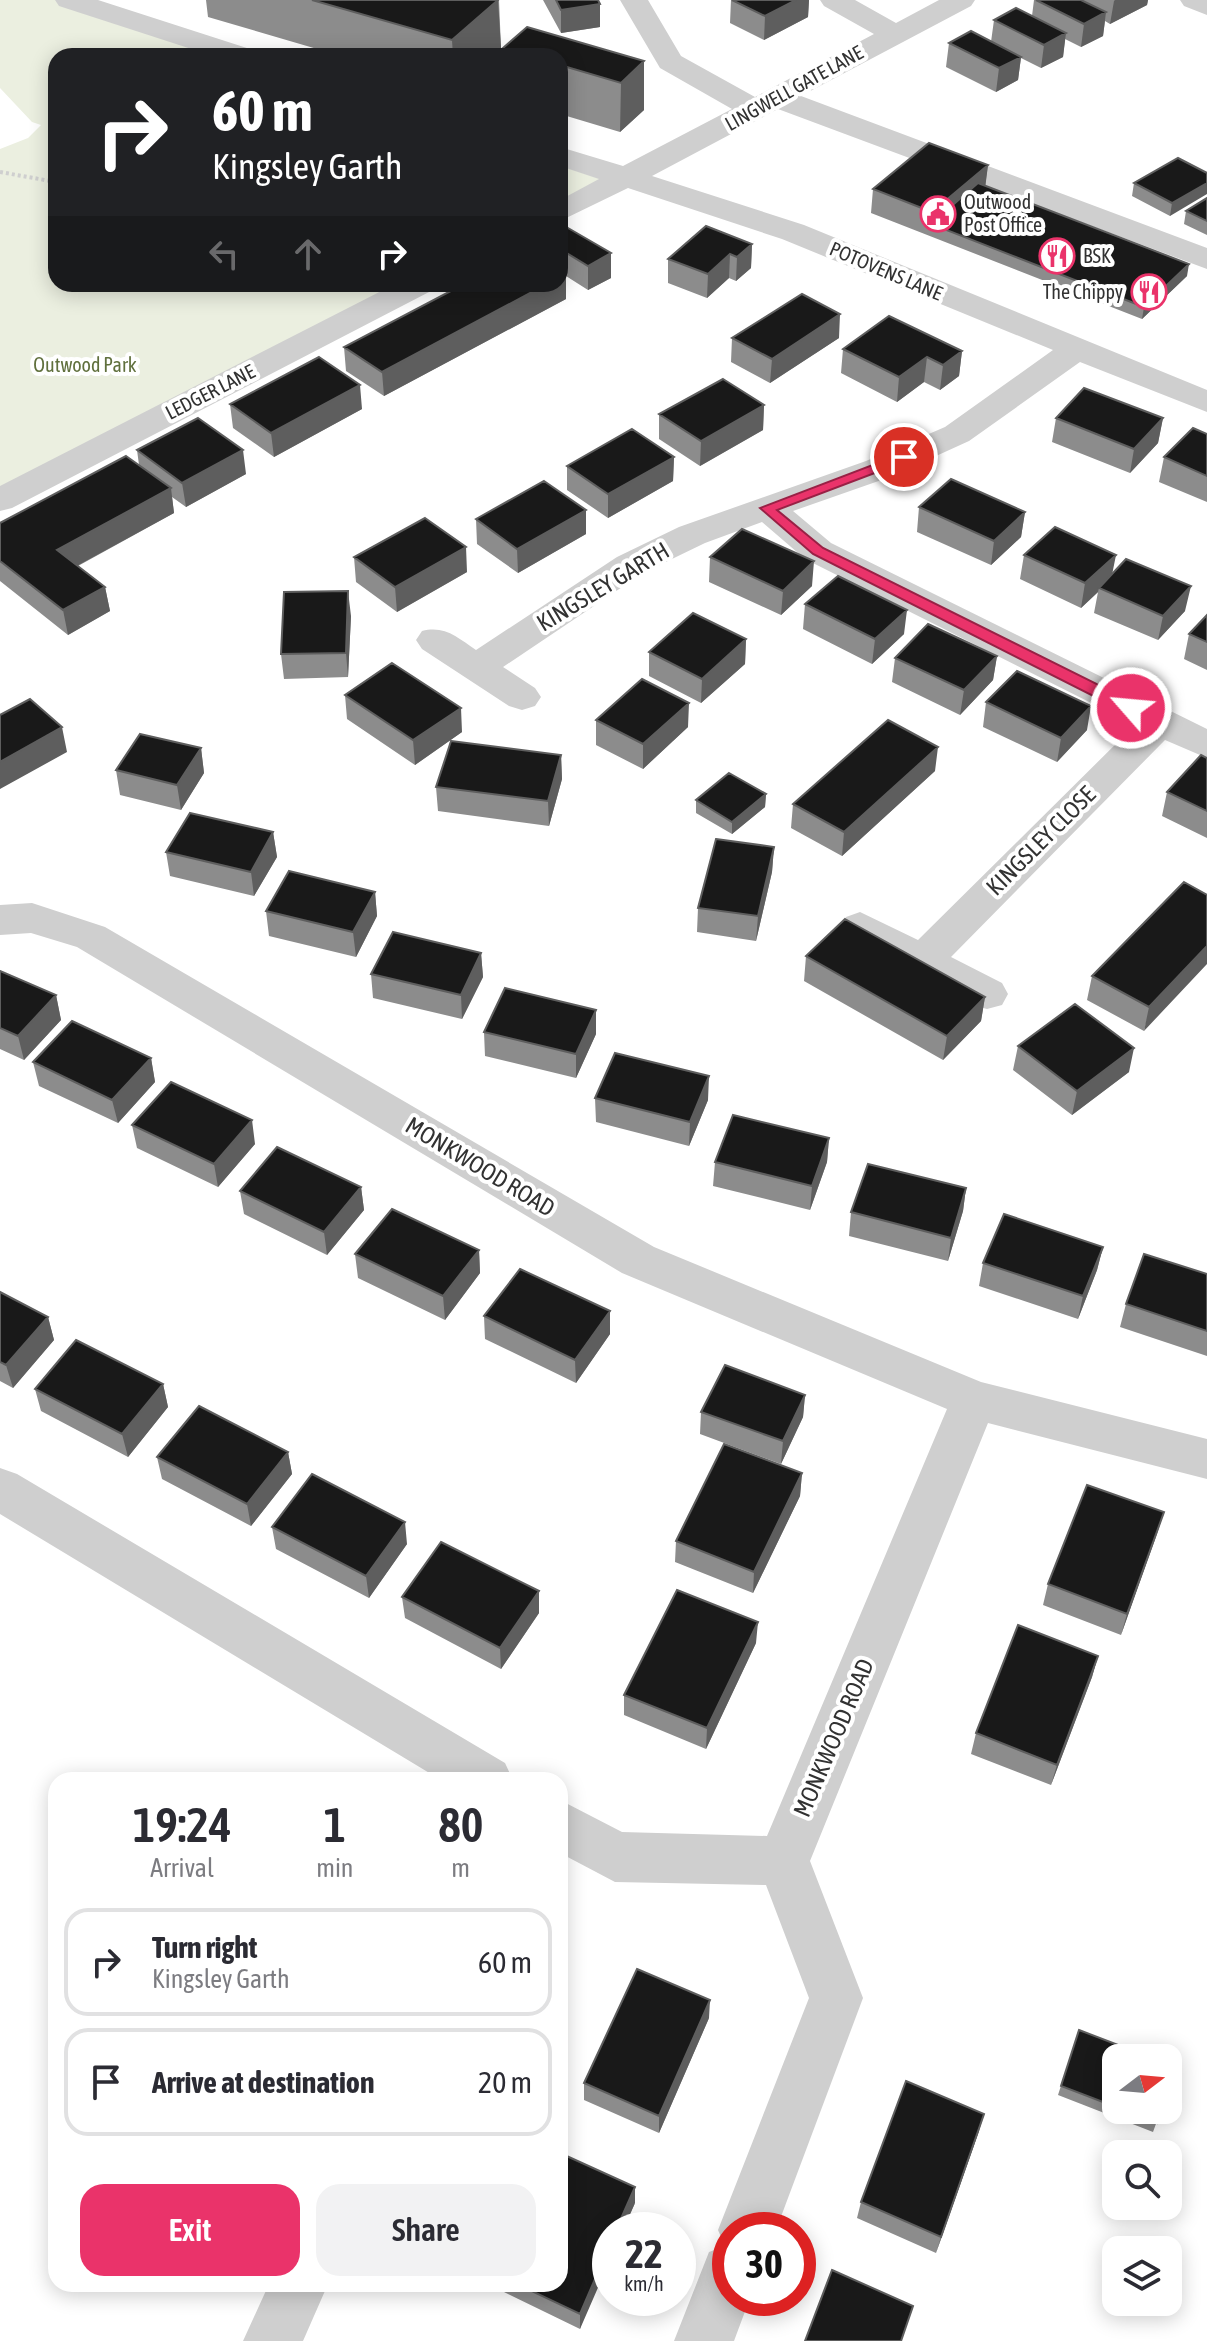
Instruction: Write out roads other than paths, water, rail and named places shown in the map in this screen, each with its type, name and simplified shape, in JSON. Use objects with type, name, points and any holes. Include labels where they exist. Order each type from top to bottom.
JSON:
[{"type":"street","points":[[69,0],[159,17],[226,48]]},
{"type":"street","points":[[634,0],[670,62],[765,103],[1207,259]]},
{"type":"street","points":[[834,0],[894,34]]},
{"type":"street","name":"LINGWELL GATE LANE","points":[[628,177],[961,0]]},
{"type":"street","points":[[1194,0],[1207,6]]},
{"type":"street","name":"POTOVENS LANE","points":[[568,158],[793,232],[1207,402]]},
{"type":"street","points":[[568,208],[628,177]]},
{"type":"street","name":"LEDGER LANE","points":[[0,500],[404,292]]},
{"type":"street","name":"KINGSLEY GARTH","points":[[478,666],[630,565],[692,535],[878,469],[957,434],[1075,350]]},
{"type":"street","points":[[767,508],[818,551],[1207,745]]},
{"type":"street","points":[[435,640],[522,697]]},
{"type":"street","name":"KINGSLEY CLOSE","points":[[923,960],[1160,722]]},
{"type":"street","name":"MONKWOOD ROAD","points":[[0,920],[32,918],[91,937],[638,1260],[974,1400],[1207,1459]]},
{"type":"street","points":[[860,927],[987,994]]},
{"type":"street","name":"MONKWOOD ROAD","points":[[783,1861],[974,1400]]},
{"type":"street","points":[[0,1489],[474,1772]]},
{"type":"street","points":[[568,1829],[615,1857],[783,1861],[836,1998],[754,2212]]},
{"type":"street","points":[[273,2341],[295,2292]]},
{"type":"street","points":[[704,2341],[714,2316]]},
{"type":"place","name":"Outwood Post Office","points":[[938,214]]},
{"type":"place","name":"BSK","points":[[1057,256]]},
{"type":"place","name":"The Chippy","points":[[1149,292]]},
{"type":"park label","name":"Outwood Park","points":[[85,365]]}]
